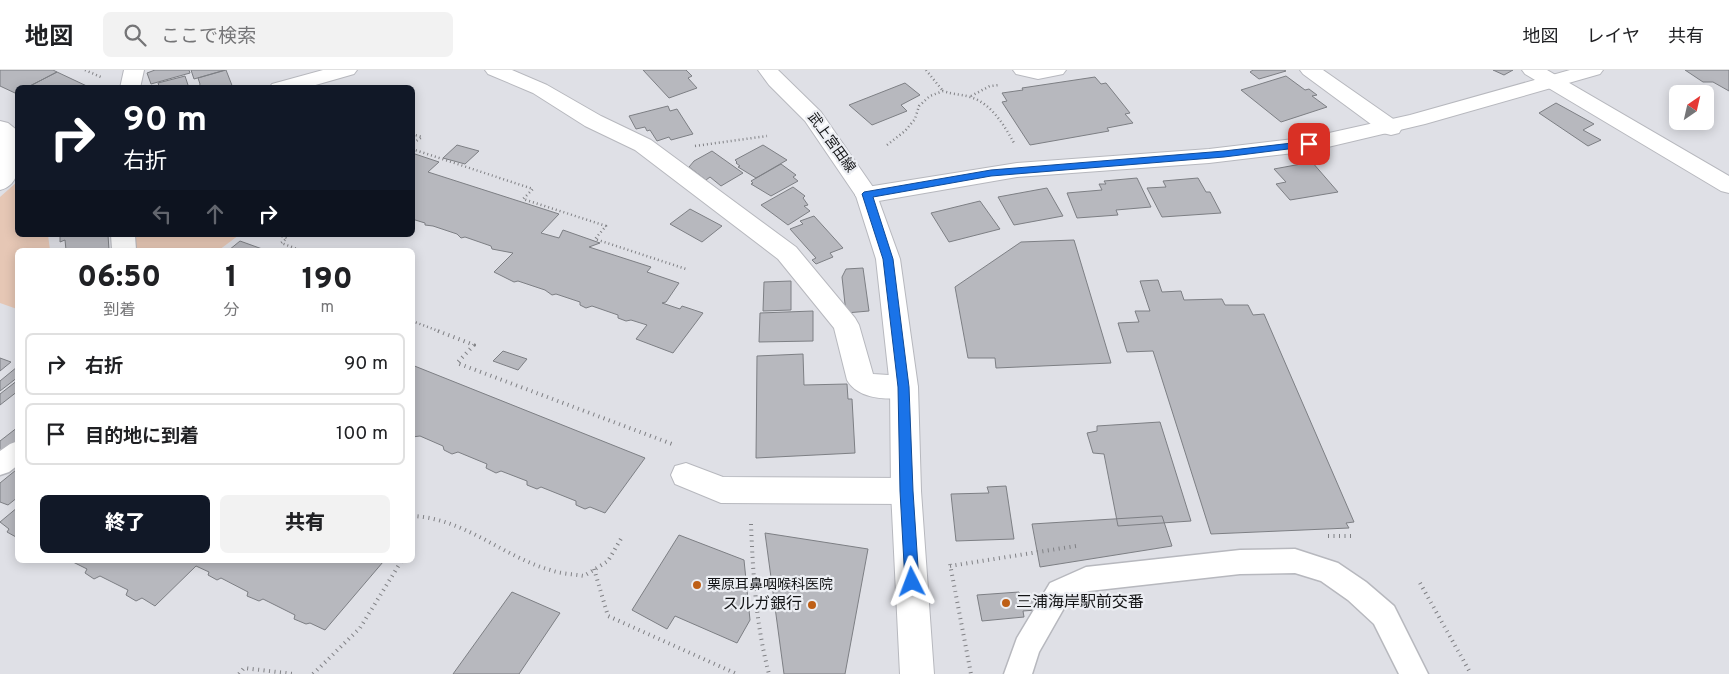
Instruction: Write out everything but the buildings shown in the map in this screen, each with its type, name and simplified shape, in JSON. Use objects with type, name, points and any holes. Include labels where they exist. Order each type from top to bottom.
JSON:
[{"type":"street","points":[[131,85],[134,70]]},
{"type":"street","points":[[290,85],[347,70]]},
{"type":"street","points":[[496,70],[540,89],[593,121],[643,145],[787,252],[846,326],[861,380],[870,386],[904,387]]},
{"type":"street","name":"武上宮田線","points":[[768,70],[776,81],[813,117],[867,194],[888,259],[904,387],[906,491],[918,674]]},
{"type":"street","points":[[1023,70],[1038,73],[1056,70]]},
{"type":"street","points":[[1310,70],[1390,128]]},
{"type":"street","points":[[1532,70],[1729,186]]},
{"type":"street","points":[[867,194],[975,175],[1038,168],[1224,154],[1309,144],[1390,128],[1593,70]]},
{"type":"street","points":[[0,128],[8,133],[15,160],[11,170],[0,183]]},
{"type":"street","points":[[686,475],[721,490],[906,491]]},
{"type":"lane","points":[[0,465],[15,452]]},
{"type":"lane","points":[[1018,674],[1027,647],[1059,592],[1086,579],[1240,562],[1295,561],[1329,571],[1358,591],[1384,615],[1414,674]]},
{"type":"path","points":[[926,70],[943,90],[956,96],[971,97],[979,101],[996,116],[1010,137]]},
{"type":"path","points":[[887,145],[905,131],[915,118],[919,106],[930,96],[943,90]]},
{"type":"path","points":[[415,135],[422,137],[415,142]]},
{"type":"path","points":[[652,152],[767,136]]},
{"type":"path","points":[[415,149],[439,157],[444,161],[533,189],[523,199],[606,226],[595,239],[686,269]]},
{"type":"path","points":[[284,237],[287,238],[281,243],[295,248]]},
{"type":"path","points":[[415,322],[474,345],[457,362],[672,444]]},
{"type":"path","points":[[753,491],[750,533],[754,591],[762,648],[769,674]]},
{"type":"path","points":[[415,516],[420,515],[447,522],[549,570],[584,576],[608,560],[622,537]]},
{"type":"path","points":[[950,566],[1081,546]]},
{"type":"path","points":[[312,674],[360,628],[400,563]]},
{"type":"path","points":[[594,569],[608,616],[737,674]]},
{"type":"path","points":[[1420,583],[1471,674]]},
{"type":"path","points":[[239,674],[244,668],[294,674]]},
{"type":"shaded area","points":[[15,184],[15,237],[48,237],[50,248],[15,248],[15,308],[0,303],[0,197]]},
{"type":"shaded area","points":[[131,237],[236,237],[222,248],[131,248]]},
{"type":"place","name":"栗原耳鼻咽喉科医院","points":[[697,585]]},
{"type":"place","name":"三浦海岸駅前交番","points":[[1006,603]]},
{"type":"place","name":"スルガ銀行","points":[[812,605]]},
{"type":"route","points":[[912,582],[906,491],[904,387],[888,259],[867,194],[897,191],[991,173],[1224,154],[1309,144]]}]
